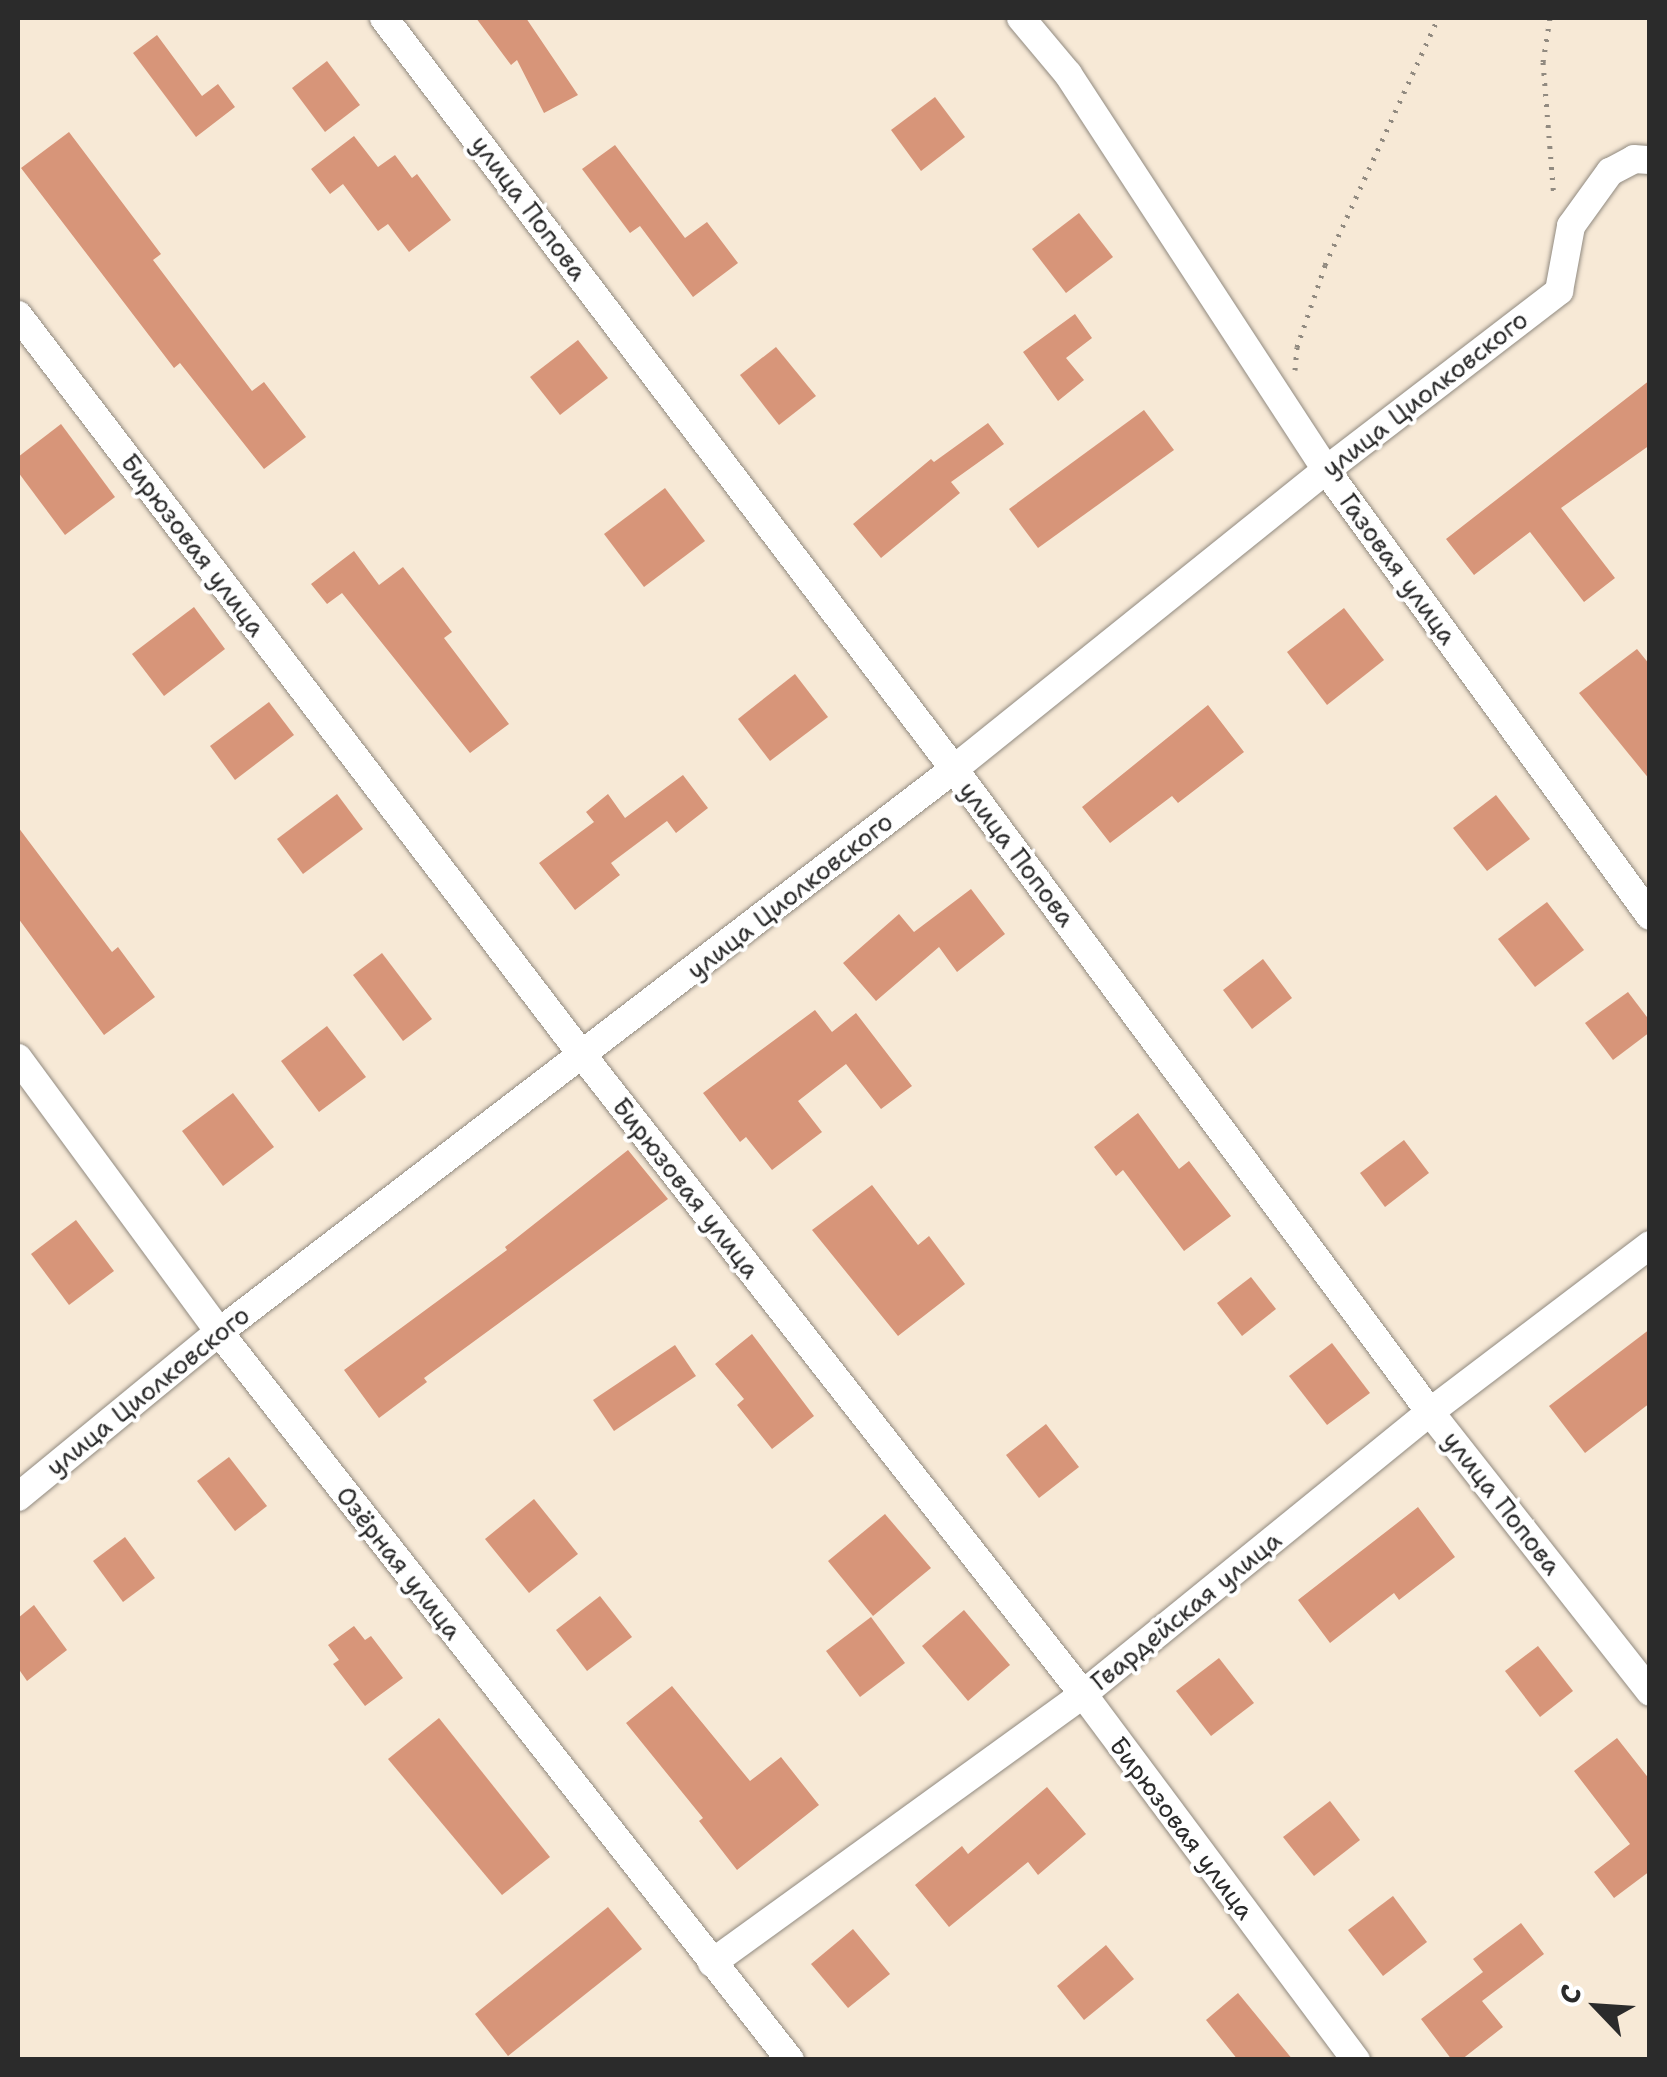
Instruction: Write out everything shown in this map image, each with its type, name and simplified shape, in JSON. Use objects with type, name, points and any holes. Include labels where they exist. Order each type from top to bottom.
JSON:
[{"type":"street","name":"улица Попова","points":[[384,18],[954,769],[1430,1412],[1650,1692]]},
{"type":"street","name":"Газовая улица","points":[[1022,18],[1068,74],[1326,470],[1650,916]]},
{"type":"street","points":[[1570,226],[1610,172],[1634,159],[1650,160]]},
{"type":"street","name":"улица Циолковского","points":[[18,1497],[219,1332],[954,769],[1326,470],[1559,291],[1570,226]]},
{"type":"street","name":"Бирюзовая улица","points":[[18,315],[583,1056],[1083,1694],[1356,2060]]},
{"type":"street","name":"Озёрная улица","points":[[18,1058],[219,1332],[790,2060]]},
{"type":"street","name":"Гвардейская улица","points":[[712,1963],[1083,1694],[1430,1412],[1650,1245]]},
{"type":"path","points":[[1290,416],[1297,347],[1325,265],[1438,18]]},
{"type":"path","points":[[1550,18],[1543,62],[1554,204],[1570,226]]},
{"type":"building","points":[[476,18],[526,18],[578,95],[544,113],[517,60],[511,65]]},
{"type":"building","points":[[157,35],[202,96],[218,84],[235,107],[196,137],[133,53]]},
{"type":"building","points":[[327,61],[360,105],[325,132],[292,88]]},
{"type":"building","points":[[935,97],[965,137],[921,171],[891,130]]},
{"type":"building","points":[[69,132],[161,254],[153,260],[252,391],[264,382],[306,437],[264,469],[180,363],[174,368],[21,168]]},
{"type":"building","points":[[354,136],[378,167],[395,155],[412,178],[417,174],[451,220],[409,252],[388,224],[378,231],[343,184],[330,194],[311,169]]},
{"type":"building","points":[[615,145],[685,238],[707,222],[738,263],[693,297],[640,226],[630,233],[582,169]]},
{"type":"building","points":[[1079,213],[1113,257],[1066,293],[1032,249]]},
{"type":"building","points":[[1075,314],[1092,338],[1066,358],[1084,380],[1058,401],[1023,352]]},
{"type":"building","points":[[578,340],[608,378],[560,415],[530,377]]},
{"type":"building","points":[[776,347],[816,396],[779,425],[740,375]]},
{"type":"building","points":[[1650,380],[1650,445],[1561,508],[1615,578],[1584,602],[1530,532],[1474,575],[1446,539]]},
{"type":"building","points":[[1144,410],[1174,450],[1038,548],[1009,509]]},
{"type":"building","points":[[988,423],[1004,444],[951,482],[960,493],[881,558],[853,524],[931,459],[934,462]]},
{"type":"building","points":[[61,424],[115,497],[65,535],[18,472],[18,457]]},
{"type":"building","points":[[665,488],[705,541],[644,587],[604,534]]},
{"type":"building","points":[[354,551],[379,585],[403,567],[452,632],[444,638],[509,724],[470,753],[342,593],[327,604],[311,584]]},
{"type":"building","points":[[194,607],[225,649],[164,696],[132,654]]},
{"type":"building","points":[[1344,608],[1384,660],[1327,705],[1287,652]]},
{"type":"building","points":[[1637,649],[1650,665],[1650,780],[1579,693]]},
{"type":"building","points":[[795,674],[828,717],[770,761],[738,719]]},
{"type":"building","points":[[269,702],[294,735],[235,780],[210,746]]},
{"type":"building","points":[[1208,705],[1244,752],[1178,803],[1172,796],[1110,843],[1082,807]]},
{"type":"building","points":[[683,775],[708,808],[676,833],[667,821],[611,863],[620,875],[575,910],[539,863],[594,822],[586,812],[608,794],[625,818]]},
{"type":"building","points":[[337,794],[363,829],[303,874],[277,839]]},
{"type":"building","points":[[1496,795],[1530,839],[1487,871],[1453,828]]},
{"type":"building","points":[[18,827],[112,952],[118,947],[155,997],[104,1035],[18,918]]},
{"type":"building","points":[[971,889],[1005,934],[957,972],[939,947],[876,1001],[843,963],[899,914],[914,932]]},
{"type":"building","points":[[1547,902],[1584,950],[1535,987],[1498,939]]},
{"type":"building","points":[[382,953],[432,1019],[403,1041],[353,975]]},
{"type":"building","points":[[1263,959],[1292,998],[1252,1029],[1223,990]]},
{"type":"building","points":[[1628,992],[1650,1021],[1650,1032],[1613,1060],[1585,1023]]},
{"type":"building","points":[[815,1010],[832,1032],[856,1013],[912,1086],[881,1109],[846,1064],[798,1101],[822,1132],[772,1170],[746,1137],[740,1142],[703,1093]]},
{"type":"building","points":[[327,1026],[366,1077],[319,1112],[281,1061]]},
{"type":"building","points":[[233,1093],[274,1147],[223,1186],[182,1131]]},
{"type":"building","points":[[1138,1113],[1179,1169],[1189,1161],[1231,1216],[1184,1251],[1123,1170],[1116,1176],[1094,1147]]},
{"type":"building","points":[[1404,1140],[1429,1173],[1385,1207],[1360,1173]]},
{"type":"building","points":[[628,1150],[668,1199],[424,1378],[427,1382],[379,1418],[344,1370],[507,1250],[505,1247]]},
{"type":"building","points":[[872,1185],[918,1245],[929,1236],[965,1284],[898,1336],[812,1230]]},
{"type":"building","points":[[76,1220],[114,1271],[69,1305],[31,1254]]},
{"type":"building","points":[[1251,1277],[1276,1309],[1242,1336],[1217,1303]]},
{"type":"building","points":[[1650,1329],[1650,1403],[1585,1453],[1549,1406]]},
{"type":"building","points":[[752,1334],[814,1416],[772,1449],[737,1405],[744,1399],[715,1364]]},
{"type":"building","points":[[1332,1343],[1370,1393],[1327,1425],[1289,1376]]},
{"type":"building","points":[[675,1345],[696,1376],[614,1431],[593,1400]]},
{"type":"building","points":[[1046,1424],[1079,1467],[1039,1498],[1006,1455]]},
{"type":"building","points":[[229,1457],[267,1506],[235,1531],[197,1481]]},
{"type":"building","points":[[534,1499],[578,1554],[529,1593],[485,1539]]},
{"type":"building","points":[[1418,1507],[1455,1557],[1399,1600],[1394,1593],[1330,1643],[1298,1600]]},
{"type":"building","points":[[885,1514],[931,1568],[873,1616],[828,1561]]},
{"type":"building","points":[[125,1537],[155,1578],[123,1602],[93,1561]]},
{"type":"building","points":[[600,1596],[632,1637],[587,1671],[556,1630]]},
{"type":"building","points":[[34,1605],[67,1650],[27,1681],[18,1668],[18,1618]]},
{"type":"building","points":[[964,1610],[1010,1665],[968,1701],[922,1646]]},
{"type":"building","points":[[871,1617],[905,1663],[860,1697],[826,1651]]},
{"type":"building","points":[[354,1626],[365,1640],[371,1636],[403,1678],[365,1706],[333,1664],[339,1660],[328,1645]]},
{"type":"building","points":[[1538,1646],[1573,1691],[1540,1717],[1505,1671]]},
{"type":"building","points":[[1219,1658],[1254,1703],[1211,1736],[1176,1691]]},
{"type":"building","points":[[672,1686],[750,1781],[781,1757],[819,1805],[737,1870],[699,1821],[703,1818],[626,1723]]},
{"type":"building","points":[[439,1718],[550,1857],[502,1895],[388,1759]]},
{"type":"building","points":[[1617,1738],[1650,1780],[1650,1871],[1614,1898],[1594,1872],[1630,1844],[1574,1771]]},
{"type":"building","points":[[1047,1787],[1086,1834],[1038,1875],[1028,1862],[949,1927],[915,1885],[962,1846],[968,1854]]},
{"type":"building","points":[[1330,1801],[1360,1840],[1314,1876],[1283,1837]]},
{"type":"building","points":[[1393,1896],[1427,1942],[1383,1976],[1348,1930]]},
{"type":"building","points":[[608,1907],[642,1949],[508,2056],[475,2014]]},
{"type":"building","points":[[1521,1923],[1544,1954],[1482,2001],[1503,2027],[1461,2060],[1452,2060],[1421,2019],[1483,1972],[1473,1959]]},
{"type":"building","points":[[853,1929],[890,1974],[848,2008],[811,1964]]},
{"type":"building","points":[[1106,1945],[1134,1979],[1084,2020],[1057,1986]]},
{"type":"building","points":[[1238,1993],[1293,2060],[1238,2060],[1206,2020]]}]
